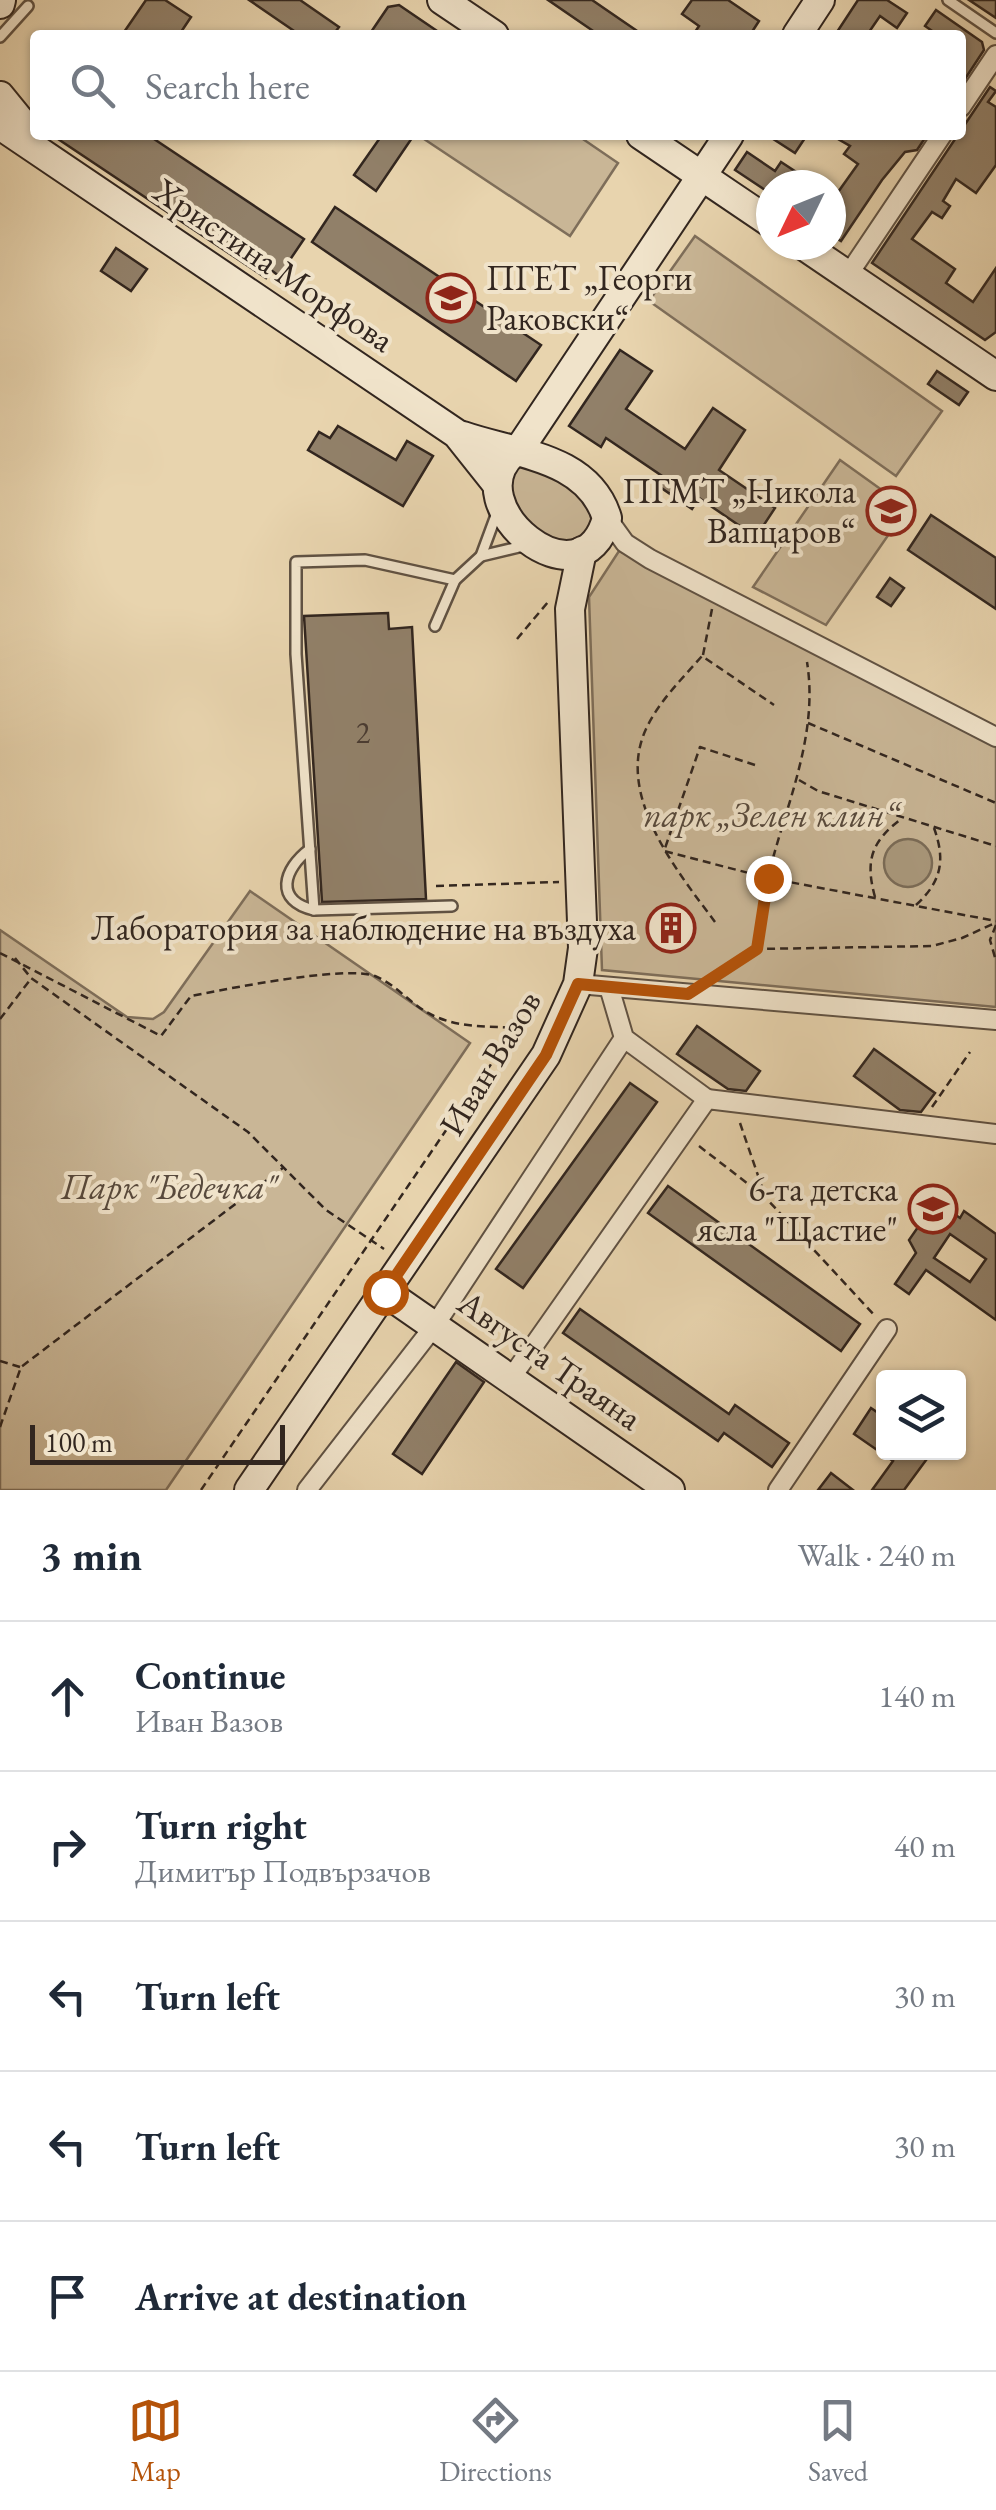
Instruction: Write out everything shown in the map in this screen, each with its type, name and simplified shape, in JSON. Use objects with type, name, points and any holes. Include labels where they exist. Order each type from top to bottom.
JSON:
[{"type":"main road","points":[[442,0],[487,30]]},
{"type":"main road","points":[[800,30],[820,0]]},
{"type":"main road","points":[[0,96],[30,133]]},
{"type":"main road","name":"Христина Морфова","points":[[0,125],[457,434],[515,452]]},
{"type":"main road","points":[[37,140],[75,176]]},
{"type":"main road","points":[[648,140],[756,213]]},
{"type":"main road","points":[[515,452],[556,464],[591,487],[607,518],[585,550],[567,556],[538,547],[498,493],[501,466],[515,452],[726,140]]},
{"type":"main road","points":[[825,260],[995,374]]},
{"type":"main road","points":[[549,402],[544,438],[556,464]]},
{"type":"main road","name":"Христина Морфова","points":[[457,434],[498,493]]},
{"type":"main road","name":"Иван Вазов","points":[[538,547],[566,597]]},
{"type":"main road","name":"Иван Вазов","points":[[250,1490],[546,1055],[578,984],[584,912],[566,597],[585,550]]},
{"type":"main road","name":"Августа Траяна","points":[[385,1292],[670,1490]]},
{"type":"street","points":[[966,100],[996,55]]},
{"type":"street","points":[[848,276],[939,140]]},
{"type":"street","points":[[607,518],[625,544],[650,559],[996,738]]},
{"type":"street","points":[[585,550],[650,559]]},
{"type":"street","points":[[578,984],[996,1020]]},
{"type":"street","points":[[609,988],[624,1038],[707,1099],[996,1134]]},
{"type":"street","points":[[307,1490],[436,1325],[624,1038]]},
{"type":"street","points":[[512,1378],[707,1099]]},
{"type":"street","points":[[778,1490],[887,1329]]},
{"type":"lane","points":[[948,0],[996,32]]},
{"type":"lane","points":[[0,37],[10,3]]},
{"type":"lane","points":[[435,626],[455,580],[481,556],[498,493]]},
{"type":"lane","points":[[481,556],[538,547]]},
{"type":"lane","points":[[314,910],[296,654],[296,562],[366,560],[455,580]]},
{"type":"lane","points":[[310,849],[294,860],[286,877],[290,896],[298,906],[314,910],[452,906]]},
{"type":"path","points":[[715,922],[664,850],[644,809],[640,763],[644,732],[661,702],[702,656],[716,594]]},
{"type":"path","points":[[517,640],[566,597]]},
{"type":"path","points":[[757,949],[768,878],[797,780],[807,723],[811,690],[802,638]]},
{"type":"path","points":[[702,656],[774,704]]},
{"type":"path","points":[[807,723],[996,802]]},
{"type":"path","points":[[664,850],[700,747],[755,765]]},
{"type":"path","points":[[797,780],[818,791],[996,846]]},
{"type":"path","points":[[876,899],[870,854],[877,840],[903,818]]},
{"type":"path","points":[[915,906],[932,888],[941,870],[934,827]]},
{"type":"path","points":[[664,850],[768,878],[996,923]]},
{"type":"path","points":[[436,886],[565,882]]},
{"type":"path","points":[[688,994],[757,949],[932,946],[996,923]]},
{"type":"path","points":[[996,923],[990,940],[996,961]]},
{"type":"path","points":[[0,953],[161,1036],[191,996],[273,980],[344,974],[371,974],[430,1014],[461,1025],[516,1028],[200,1490]]},
{"type":"path","points":[[14,957],[30,978],[248,1132],[326,1210],[405,1264]]},
{"type":"path","points":[[0,1019],[30,978]]},
{"type":"path","points":[[920,1125],[970,1052]]},
{"type":"path","points":[[733,1102],[765,1198]]},
{"type":"path","points":[[683,1134],[765,1198],[887,1329]]},
{"type":"path","points":[[0,1427],[21,1367],[285,1166]]},
{"type":"path","points":[[0,1361],[21,1367]]},
{"type":"green space","points":[[426,140],[584,140],[618,163],[570,236]]},
{"type":"green space","points":[[695,236],[942,411],[896,476],[649,301]]},
{"type":"green space","points":[[840,460],[907,508],[826,625],[753,587]]},
{"type":"green space","points":[[521,465],[559,478],[580,494],[587,505],[591,530],[572,546],[548,538],[521,514],[507,480]]},
{"type":"green space","name":"парк „Зелен клин“","points":[[619,551],[661,568],[996,736],[996,1007],[602,970],[589,597]]},
{"type":"green space","name":"Парк \"Бедечка\"","points":[[250,891],[470,1043],[166,1490],[0,1490],[0,930],[127,1017],[153,1019],[164,1012]]},
{"type":"shaded area","points":[[908,839],[925,846],[932,863],[925,880],[908,887],[891,880],[884,863],[891,846]]},
{"type":"building","points":[[146,0],[165,0],[191,17],[182,30],[125,30]]},
{"type":"building","points":[[249,0],[300,0],[339,27],[293,30]]},
{"type":"building","points":[[548,0],[592,0],[636,30],[592,30]]},
{"type":"building","points":[[692,0],[728,0],[759,21],[753,30],[696,30],[699,26],[682,14]]},
{"type":"building","points":[[858,0],[887,0],[907,13],[897,28],[880,16],[870,30],[838,30]]},
{"type":"building","points":[[969,0],[996,0],[996,18]]},
{"type":"building","points":[[399,5],[436,30],[372,30],[388,7]]},
{"type":"building","points":[[936,10],[965,30],[931,30],[925,26]]},
{"type":"building","points":[[966,31],[982,42],[984,50],[966,77]]},
{"type":"building","points":[[990,87],[996,91],[988,102],[996,107],[996,165],[976,193],[956,179],[943,201],[950,206],[942,218],[932,212],[912,239],[955,269],[946,283],[973,302],[996,268],[996,332],[985,340],[872,263],[954,140],[966,140],[966,123]]},
{"type":"building","points":[[59,140],[156,140],[304,239],[279,276],[271,270],[266,278]]},
{"type":"building","points":[[378,140],[411,140],[376,191],[354,175]]},
{"type":"building","points":[[775,140],[804,140],[795,153]]},
{"type":"building","points":[[840,140],[924,140],[917,150],[905,152],[846,234],[846,181],[858,164],[844,154],[850,146]]},
{"type":"building","points":[[747,152],[774,170],[756,170],[756,184],[735,170]]},
{"type":"building","points":[[781,162],[793,170],[776,170]]},
{"type":"building","points":[[335,207],[541,345],[516,381],[312,242]]},
{"type":"building","points":[[116,248],[147,269],[131,291],[101,271]]},
{"type":"building","points":[[620,350],[652,371],[626,409],[685,449],[713,408],[745,430],[719,470],[775,508],[756,537],[699,498],[692,509],[660,487],[665,478],[606,438],[601,447],[569,426]]},
{"type":"building","points":[[937,371],[968,392],[959,405],[928,384]]},
{"type":"building","points":[[338,426],[396,460],[407,441],[433,456],[403,506],[308,450],[319,432],[330,438]]},
{"type":"building","points":[[931,515],[996,558],[996,609],[908,550]]},
{"type":"building","points":[[890,578],[904,588],[891,606],[877,597]]},
{"type":"building","points":[[388,613],[389,629],[412,627],[426,899],[322,902],[304,616]]},
{"type":"building","points":[[697,1026],[760,1071],[746,1091],[728,1089],[677,1054]]},
{"type":"building","points":[[874,1049],[935,1093],[921,1112],[900,1110],[854,1076]]},
{"type":"building","points":[[630,1083],[657,1102],[523,1288],[496,1269]]},
{"type":"building","points":[[668,1186],[860,1324],[841,1351],[648,1213]]},
{"type":"building","points":[[936,1201],[960,1218],[964,1211],[996,1234],[996,1320],[926,1270],[909,1294],[895,1284],[916,1253],[909,1240]],"holes":[[[950,1234],[986,1259],[970,1282],[934,1258]]]},
{"type":"building","points":[[580,1309],[729,1414],[735,1405],[789,1443],[772,1467],[724,1433],[718,1441],[563,1333]]},
{"type":"building","points":[[456,1362],[484,1382],[422,1474],[393,1454]]},
{"type":"building","points":[[871,1408],[876,1411],[876,1449],[854,1434]]},
{"type":"building","points":[[926,1460],[904,1490],[872,1490],[893,1461]]},
{"type":"building","points":[[831,1473],[853,1490],[818,1490]]},
{"type":"place","name":"ПГЕТ „Георги Раковски“","points":[[451,298]]},
{"type":"place","name":"ПГМТ „Никола Вапцаров“","points":[[891,511]]},
{"type":"place","name":"Лаборатория за наблюдение на въздуха","points":[[671,928]]},
{"type":"place","name":"6-та детска ясла \"Щастие\"","points":[[933,1209]]},
{"type":"route","points":[[385,1292],[546,1055],[578,984],[688,994],[757,949],[768,878]]}]
